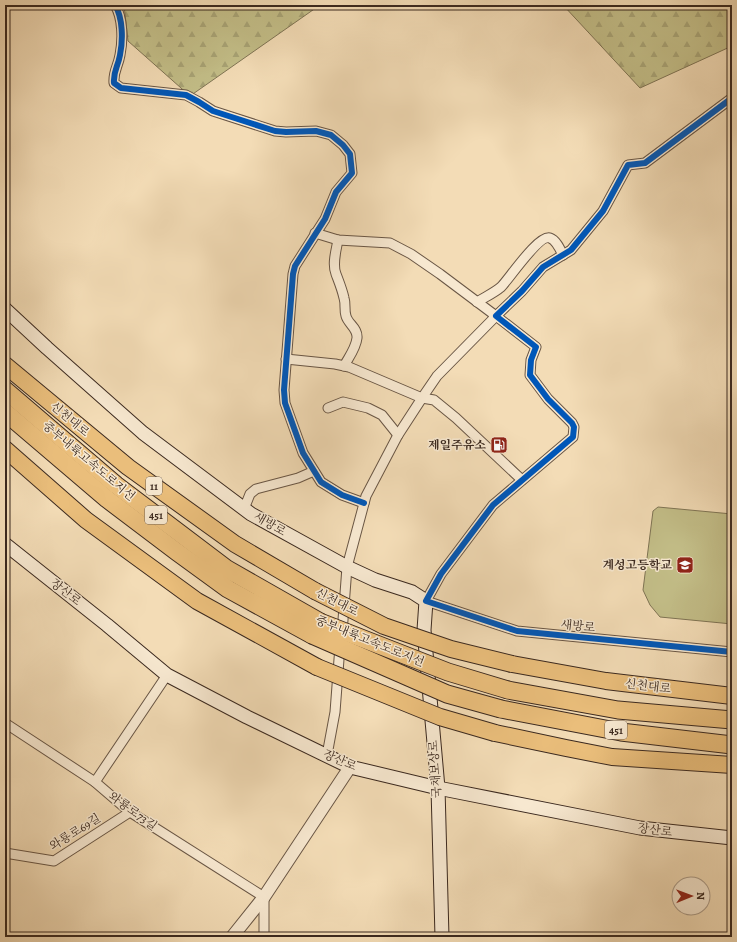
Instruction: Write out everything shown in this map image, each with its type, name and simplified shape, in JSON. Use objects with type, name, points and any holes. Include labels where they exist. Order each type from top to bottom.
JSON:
[{"type":"highway","name":"신천대로","points":[[5,365],[128,467],[235,544],[315,591],[384,626],[451,649],[512,664],[606,682],[732,696]]},
{"type":"highway","name":"중부내륙고속도로지선","points":[[5,390],[116,485],[227,569],[316,629],[508,690],[618,710],[732,720]]},
{"type":"highway","name":"중부내륙고속도로지선","points":[[5,412],[107,499],[228,589],[316,629],[447,694],[501,709],[621,732],[732,744]]},
{"type":"highway","points":[[5,449],[86,520],[198,601],[317,667],[440,718],[495,733],[612,757],[732,765]]},
{"type":"main road","name":"새방로","points":[[5,309],[46,348],[143,433],[244,508],[347,567],[375,580],[412,592],[426,601]]},
{"type":"main road","name":"장산로","points":[[5,544],[167,675],[247,717],[350,767],[438,788],[640,828],[732,838]]},
{"type":"main road","name":"국채보상로","points":[[426,601],[424,630],[438,788],[442,937]]},
{"type":"street","points":[[115,5],[119,17],[122,38],[120,56],[114,74],[114,83],[121,88],[186,95],[213,111],[275,131],[316,131],[331,135],[343,145],[350,154],[352,173],[336,192],[325,219],[295,266],[293,274],[284,390],[285,403],[303,453],[320,482],[342,494],[364,503]]},
{"type":"street","points":[[327,755],[335,712],[347,567],[366,496],[398,435],[438,376],[496,316],[522,292],[543,267],[571,250],[603,211],[628,165],[645,163],[732,98]]},
{"type":"street","points":[[315,233],[338,240],[390,243],[412,254],[440,274],[536,347],[531,360],[530,375],[548,399],[572,423],[574,427],[573,437],[492,505],[441,574],[426,601]]},
{"type":"street","points":[[477,302],[500,288],[532,248],[545,238],[549,238],[556,242],[563,255]]},
{"type":"street","points":[[338,240],[334,267],[343,290],[346,316],[357,336],[354,347],[344,366]]},
{"type":"street","points":[[286,359],[318,361],[344,366],[422,398],[434,400],[456,418],[522,480]]},
{"type":"street","points":[[328,408],[343,402],[368,408],[382,415],[398,435]]},
{"type":"street","points":[[244,508],[250,494],[256,489],[298,478],[314,471]]},
{"type":"street","name":"새방로","points":[[426,601],[517,631],[732,652]]},
{"type":"street","points":[[95,782],[167,675]]},
{"type":"street","name":"와룡로73길","points":[[5,723],[95,782],[130,812],[264,897]]},
{"type":"street","points":[[232,937],[264,897],[350,767]]},
{"type":"street","name":"와룡로69길","points":[[5,853],[54,861],[130,812]]},
{"type":"street","points":[[264,897],[264,937]]},
{"type":"green space","points":[[124,5],[320,5],[190,96],[128,41]]},
{"type":"green space","points":[[563,5],[732,5],[732,46],[640,88]]},
{"type":"green space","name":"계성고등학교","points":[[658,507],[732,514],[732,624],[660,617],[650,605],[643,590],[653,511]]},
{"type":"cycle path","points":[[115,5],[120,16],[122,43],[114,75],[114,83],[121,88],[186,95],[213,111],[275,131],[316,131],[331,135],[343,145],[350,154],[352,173],[336,192],[325,219],[295,266],[293,274],[284,390],[285,403],[303,453],[321,482],[342,495],[364,503]]},
{"type":"cycle path","points":[[732,98],[645,163],[628,165],[603,211],[571,250],[543,267],[522,291],[496,316],[536,347],[531,360],[530,375],[548,399],[572,423],[574,427],[573,437],[493,505],[441,574],[426,601],[517,631],[732,652]]},
{"type":"place","name":"제일주유소","points":[[499,445]]},
{"type":"place","name":"계성고등학교","points":[[685,565]]}]
